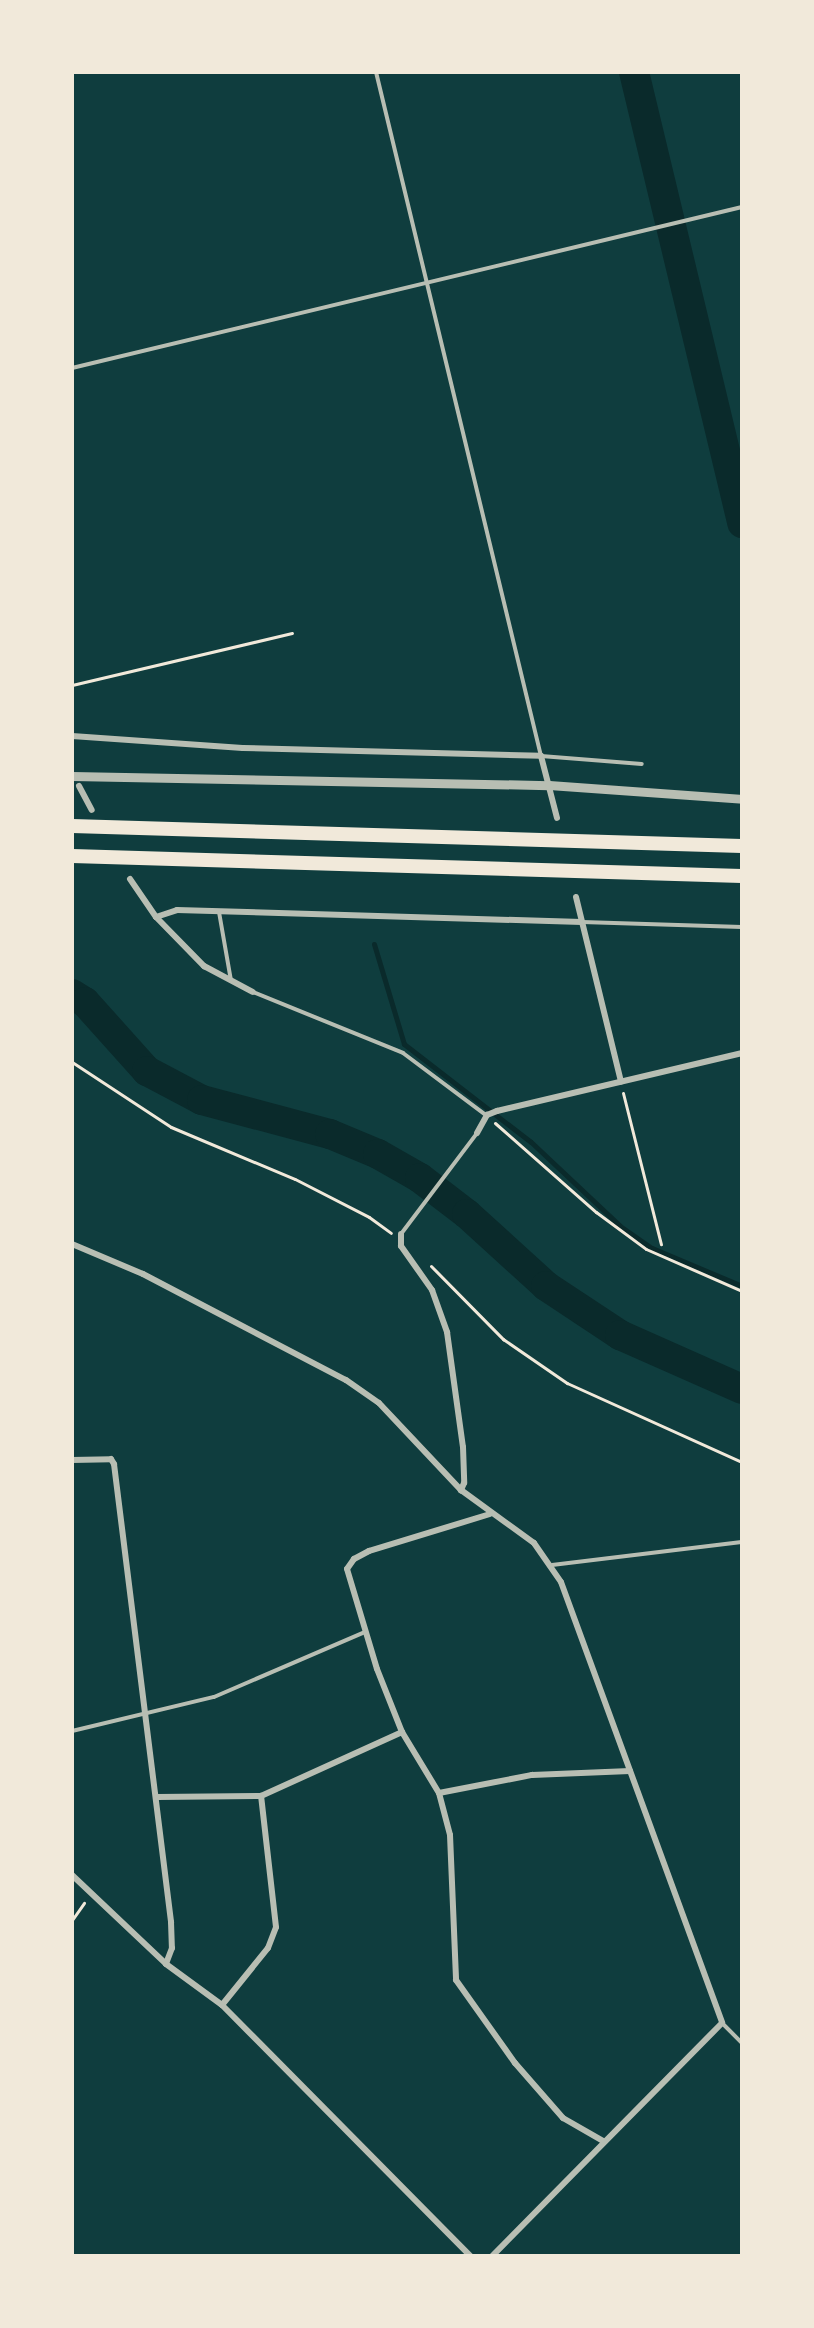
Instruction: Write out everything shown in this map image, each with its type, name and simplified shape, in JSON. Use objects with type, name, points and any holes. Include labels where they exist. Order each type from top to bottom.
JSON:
[{"type":"highway","points":[[72,826],[742,846]]},
{"type":"highway","points":[[72,856],[742,876]]},
{"type":"street","points":[[72,736],[243,748],[541,756],[557,818]]},
{"type":"street","points":[[72,776],[549,785],[742,799]]},
{"type":"street","points":[[79,786],[92,810]]},
{"type":"street","points":[[130,879],[156,916],[204,966],[253,992]]},
{"type":"street","points":[[576,897],[621,1082]]},
{"type":"street","points":[[156,916],[177,910],[582,922]]},
{"type":"street","points":[[477,1133],[487,1116],[742,1053]]},
{"type":"street","points":[[401,1234],[401,1246],[432,1290],[447,1332],[463,1447],[464,1483],[461,1490]]},
{"type":"street","points":[[72,1244],[143,1274],[346,1380],[379,1403],[461,1490],[490,1514],[527,1537],[552,1565],[722,2023],[492,2256]]},
{"type":"street","points":[[72,1460],[111,1459],[114,1464],[157,1797],[172,1948],[166,1964]]},
{"type":"street","points":[[490,1514],[354,1558],[347,1569],[365,1632],[402,1732],[439,1793],[450,1835],[456,1980],[508,2055],[563,2118],[603,2141]]},
{"type":"street","points":[[157,1797],[261,1796],[402,1732]]},
{"type":"street","points":[[439,1793],[532,1774],[630,1771]]},
{"type":"street","points":[[222,2005],[268,1948],[276,1926],[261,1796]]},
{"type":"street","points":[[72,1875],[166,1964],[222,2005],[470,2256]]},
{"type":"lane","points":[[376,72],[541,756],[642,764]]},
{"type":"lane","points":[[72,368],[742,207]]},
{"type":"lane","points":[[219,911],[231,982]]},
{"type":"lane","points":[[582,922],[742,927]]},
{"type":"lane","points":[[253,992],[403,1053],[487,1116]]},
{"type":"lane","points":[[401,1234],[477,1133]]},
{"type":"lane","points":[[552,1565],[742,1542]]},
{"type":"lane","points":[[72,1731],[214,1697],[365,1632]]},
{"type":"lane","points":[[722,2023],[742,2043]]},
{"type":"path","points":[[72,685],[292,633]]},
{"type":"path","points":[[621,1082],[661,1244]]},
{"type":"path","points":[[487,1116],[596,1212],[646,1249],[742,1291]]},
{"type":"path","points":[[72,1920],[91,1894]]},
{"type":"waterway","points":[[634,72],[742,523]]},
{"type":"waterway","points":[[374,944],[404,1044],[531,1142],[620,1226],[652,1248],[742,1286]]},
{"type":"waterway","points":[[72,994],[85,1002],[147,1071],[202,1100],[330,1134],[378,1154],[420,1178],[467,1214],[546,1286],[620,1335],[742,1389]]}]
